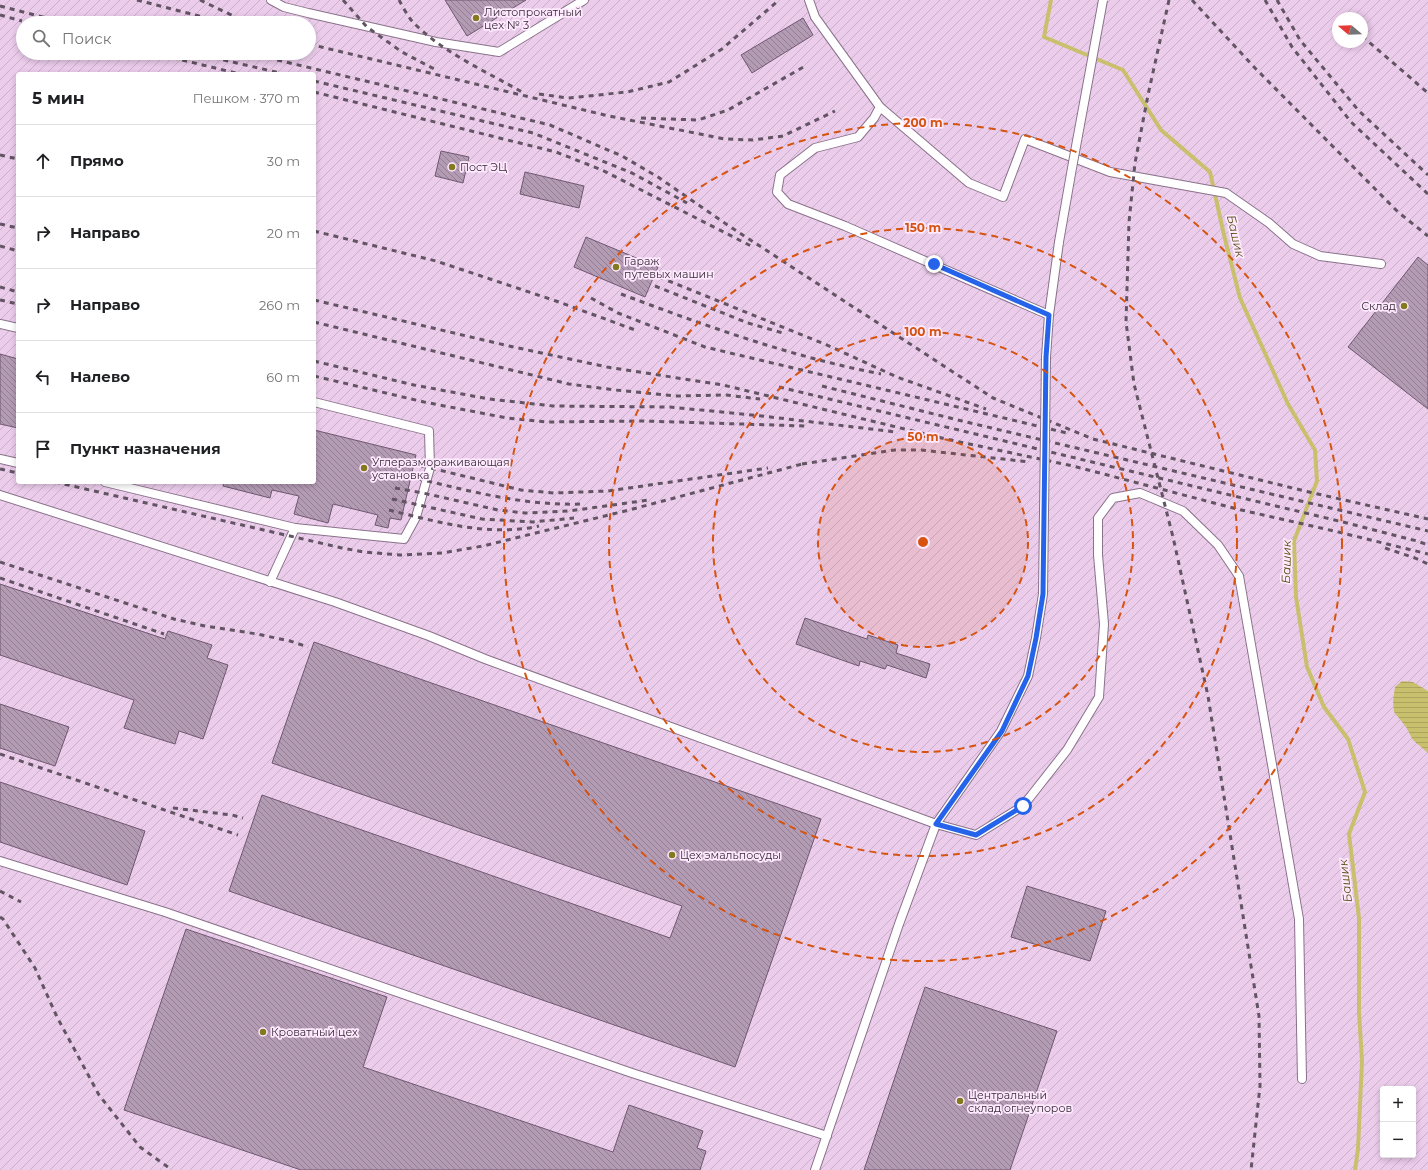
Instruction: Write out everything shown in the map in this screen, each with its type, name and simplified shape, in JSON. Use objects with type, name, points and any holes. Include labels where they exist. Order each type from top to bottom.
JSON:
[{"type":"lane","points":[[271,0],[284,7],[330,18],[436,42],[499,52],[584,0]]},
{"type":"lane","points":[[809,0],[815,17],[880,107],[969,183],[1003,197],[1025,140],[1110,172],[1226,193],[1269,223],[1293,244],[1320,256],[1381,264]]},
{"type":"lane","points":[[815,1170],[899,924],[936,824],[1002,731],[1028,676],[1043,594],[1046,357],[1049,315],[1059,242],[1103,0]]},
{"type":"lane","points":[[880,107],[874,118],[858,138],[815,148],[780,175],[777,192],[788,204],[866,235],[1049,315]]},
{"type":"lane","points":[[0,324],[16,328]]},
{"type":"lane","points":[[113,484],[294,528],[404,539],[416,516],[430,468],[429,430],[316,402]]},
{"type":"lane","points":[[0,459],[16,463]]},
{"type":"lane","points":[[0,495],[335,602],[429,636],[485,659],[936,824],[976,835],[1023,806],[1067,750],[1098,697],[1104,624],[1098,555],[1098,518],[1113,498],[1140,493],[1183,511],[1218,544],[1239,576],[1299,920],[1302,1079]]},
{"type":"lane","points":[[270,582],[294,528]]},
{"type":"lane","points":[[0,861],[165,912],[617,1068],[827,1136]]},
{"type":"shaded area","points":[[0,0],[1428,0],[1428,1170],[0,1170]]},
{"type":"shaded area","points":[[1402,681],[1413,682],[1428,691],[1428,753],[1413,740],[1406,727],[1394,712],[1393,701],[1395,687]]},
{"type":"building","name":"Листопрокатный цех № 3","points":[[445,0],[526,0],[467,36]]},
{"type":"building","points":[[803,18],[813,35],[752,73],[741,55]]},
{"type":"building","name":"Поcт ЭЦ","points":[[441,151],[469,157],[463,183],[435,176]]},
{"type":"building","points":[[525,172],[584,186],[579,208],[520,194]]},
{"type":"building","name":"Гараж путевых машин","points":[[586,237],[658,267],[645,297],[574,267]]},
{"type":"building","name":"Склад","points":[[1418,257],[1428,265],[1428,409],[1348,347]]},
{"type":"building","points":[[0,354],[16,358],[16,428],[0,424]]},
{"type":"building","name":"Углеразмораживающая установка","points":[[316,430],[416,455],[401,520],[390,518],[388,528],[375,525],[378,515],[333,504],[328,523],[294,514],[299,496],[272,490],[270,498],[223,486],[224,484],[316,484]]},
{"type":"building","points":[[0,584],[165,639],[168,631],[212,645],[207,658],[228,665],[203,739],[179,731],[175,744],[124,728],[134,700],[0,655]]},
{"type":"building","points":[[805,618],[867,639],[868,635],[898,645],[896,653],[930,664],[926,678],[887,665],[885,669],[860,661],[859,666],[796,644]]},
{"type":"building","name":"Цех эмальпосуды","points":[[314,642],[821,819],[735,1067],[229,891],[262,795],[670,938],[682,906],[272,763]]},
{"type":"building","points":[[0,704],[69,727],[55,766],[0,748]]},
{"type":"building","points":[[0,782],[145,831],[127,885],[0,842]]},
{"type":"building","points":[[1027,886],[1106,911],[1090,961],[1011,937]]},
{"type":"building","name":"Кроватный цех","points":[[186,929],[387,997],[363,1067],[613,1152],[629,1105],[703,1131],[697,1148],[706,1151],[700,1170],[301,1170],[124,1110]]},
{"type":"building","name":"Центральный склад огнеупоров","points":[[925,987],[1057,1031],[1010,1170],[864,1170]]},
{"type":"waterway","name":"Башик","points":[[1051,0],[1044,37],[1123,70],[1161,130],[1210,172],[1240,298],[1288,404],[1315,450],[1317,481],[1294,541],[1296,597],[1307,667],[1324,707],[1348,739],[1365,792],[1349,834],[1359,918],[1359,1012],[1362,1061],[1358,1149],[1355,1170]]},
{"type":"railway","points":[[137,0],[199,16]]},
{"type":"railway","points":[[200,0],[233,16]]},
{"type":"railway","points":[[343,0],[367,27],[402,52],[438,71]]},
{"type":"railway","points":[[399,0],[412,21],[436,42],[464,60],[522,92]]},
{"type":"railway","points":[[539,94],[568,98],[627,92],[669,82],[722,49],[779,0]]},
{"type":"railway","points":[[1169,0],[1135,163],[1129,222],[1126,322],[1134,384],[1173,537],[1208,696],[1259,1016],[1260,1086],[1251,1170]]},
{"type":"railway","points":[[1192,0],[1255,68],[1398,212],[1428,236]]},
{"type":"railway","points":[[1265,0],[1292,47],[1351,122],[1428,194]]},
{"type":"railway","points":[[1277,0],[1300,40],[1359,111],[1428,175]]},
{"type":"railway","points":[[0,6],[39,16]]},
{"type":"railway","points":[[0,15],[16,19]]},
{"type":"railway","points":[[1368,41],[1428,93]]},
{"type":"railway","points":[[316,46],[609,116],[725,139],[753,140],[783,136],[835,111]]},
{"type":"railway","points":[[182,60],[232,72]]},
{"type":"railway","points":[[224,60],[275,72]]},
{"type":"railway","points":[[277,60],[550,125],[622,156],[658,177],[729,226],[993,398],[1093,439],[1309,492],[1428,519]]},
{"type":"railway","points":[[641,118],[698,120],[728,110],[807,65]]},
{"type":"railway","points":[[316,81],[533,133],[632,173],[687,203]]},
{"type":"railway","points":[[316,92],[556,152],[602,170],[753,247]]},
{"type":"railway","points":[[0,155],[16,159]]},
{"type":"railway","points":[[0,224],[16,228]]},
{"type":"railway","points":[[316,231],[436,261],[556,301],[638,331]]},
{"type":"railway","points":[[0,246],[16,250]]},
{"type":"railway","points":[[659,277],[827,345],[897,377],[986,409]]},
{"type":"railway","points":[[655,286],[748,323],[783,333]]},
{"type":"railway","points":[[0,287],[16,291]]},
{"type":"railway","points":[[621,294],[685,318],[782,350],[881,374]]},
{"type":"railway","points":[[591,298],[618,313],[705,347],[1067,433]]},
{"type":"railway","points":[[0,300],[16,304]]},
{"type":"railway","points":[[316,300],[509,346],[607,367],[723,385],[946,439],[1073,466],[1237,509],[1428,554]]},
{"type":"railway","points":[[316,322],[569,384],[675,396],[726,395],[760,399]]},
{"type":"railway","points":[[316,361],[414,385],[489,399],[553,406],[670,407],[896,432]]},
{"type":"railway","points":[[316,376],[424,402],[507,418],[547,422],[643,421],[806,426]]},
{"type":"railway","points":[[822,386],[962,421],[1428,531]]},
{"type":"railway","points":[[779,387],[1347,523],[1428,545]]},
{"type":"railway","points":[[802,464],[895,450],[921,450],[1030,462]]},
{"type":"railway","points":[[402,461],[521,490],[554,493],[608,491],[768,468]]},
{"type":"railway","points":[[64,484],[342,548],[364,552],[400,555],[442,553],[483,546],[629,510],[806,463]]},
{"type":"railway","points":[[0,469],[16,473]]},
{"type":"railway","points":[[398,474],[511,499],[558,504],[581,504]]},
{"type":"railway","points":[[395,488],[498,510],[525,513],[569,511],[649,500]]},
{"type":"railway","points":[[392,499],[482,519],[533,522],[574,518]]},
{"type":"railway","points":[[389,510],[464,527],[482,529],[501,530],[539,526]]},
{"type":"railway","points":[[1385,548],[1428,564]]},
{"type":"railway","points":[[0,562],[174,619],[205,626],[257,634],[290,641],[308,647]]},
{"type":"railway","points":[[0,578],[164,634]]},
{"type":"railway","points":[[0,754],[238,835]]},
{"type":"railway","points":[[173,808],[232,815],[243,818]]},
{"type":"railway","points":[[0,891],[21,902]]},
{"type":"railway","points":[[0,917],[3,919],[35,968],[57,1017],[99,1095],[140,1147],[172,1170]]},
{"type":"place","name":"Листопрокатный цех № 3","points":[[476,18]]},
{"type":"place","name":"Поcт ЭЦ","points":[[452,167]]},
{"type":"place","name":"Гараж путевых машин","points":[[616,267]]},
{"type":"place","name":"Склад","points":[[1404,306]]},
{"type":"place","name":"Углеразмораживающая установка","points":[[364,468]]},
{"type":"place","name":"Цех эмальпосуды","points":[[672,855]]},
{"type":"place","name":"Кроватный цех","points":[[263,1032]]},
{"type":"place","name":"Центральный склад огнеупоров","points":[[960,1101]]},
{"type":"route","points":[[934,264],[1049,315],[1046,357],[1043,594],[1028,676],[1002,731],[936,824],[976,835],[1023,806]]}]
